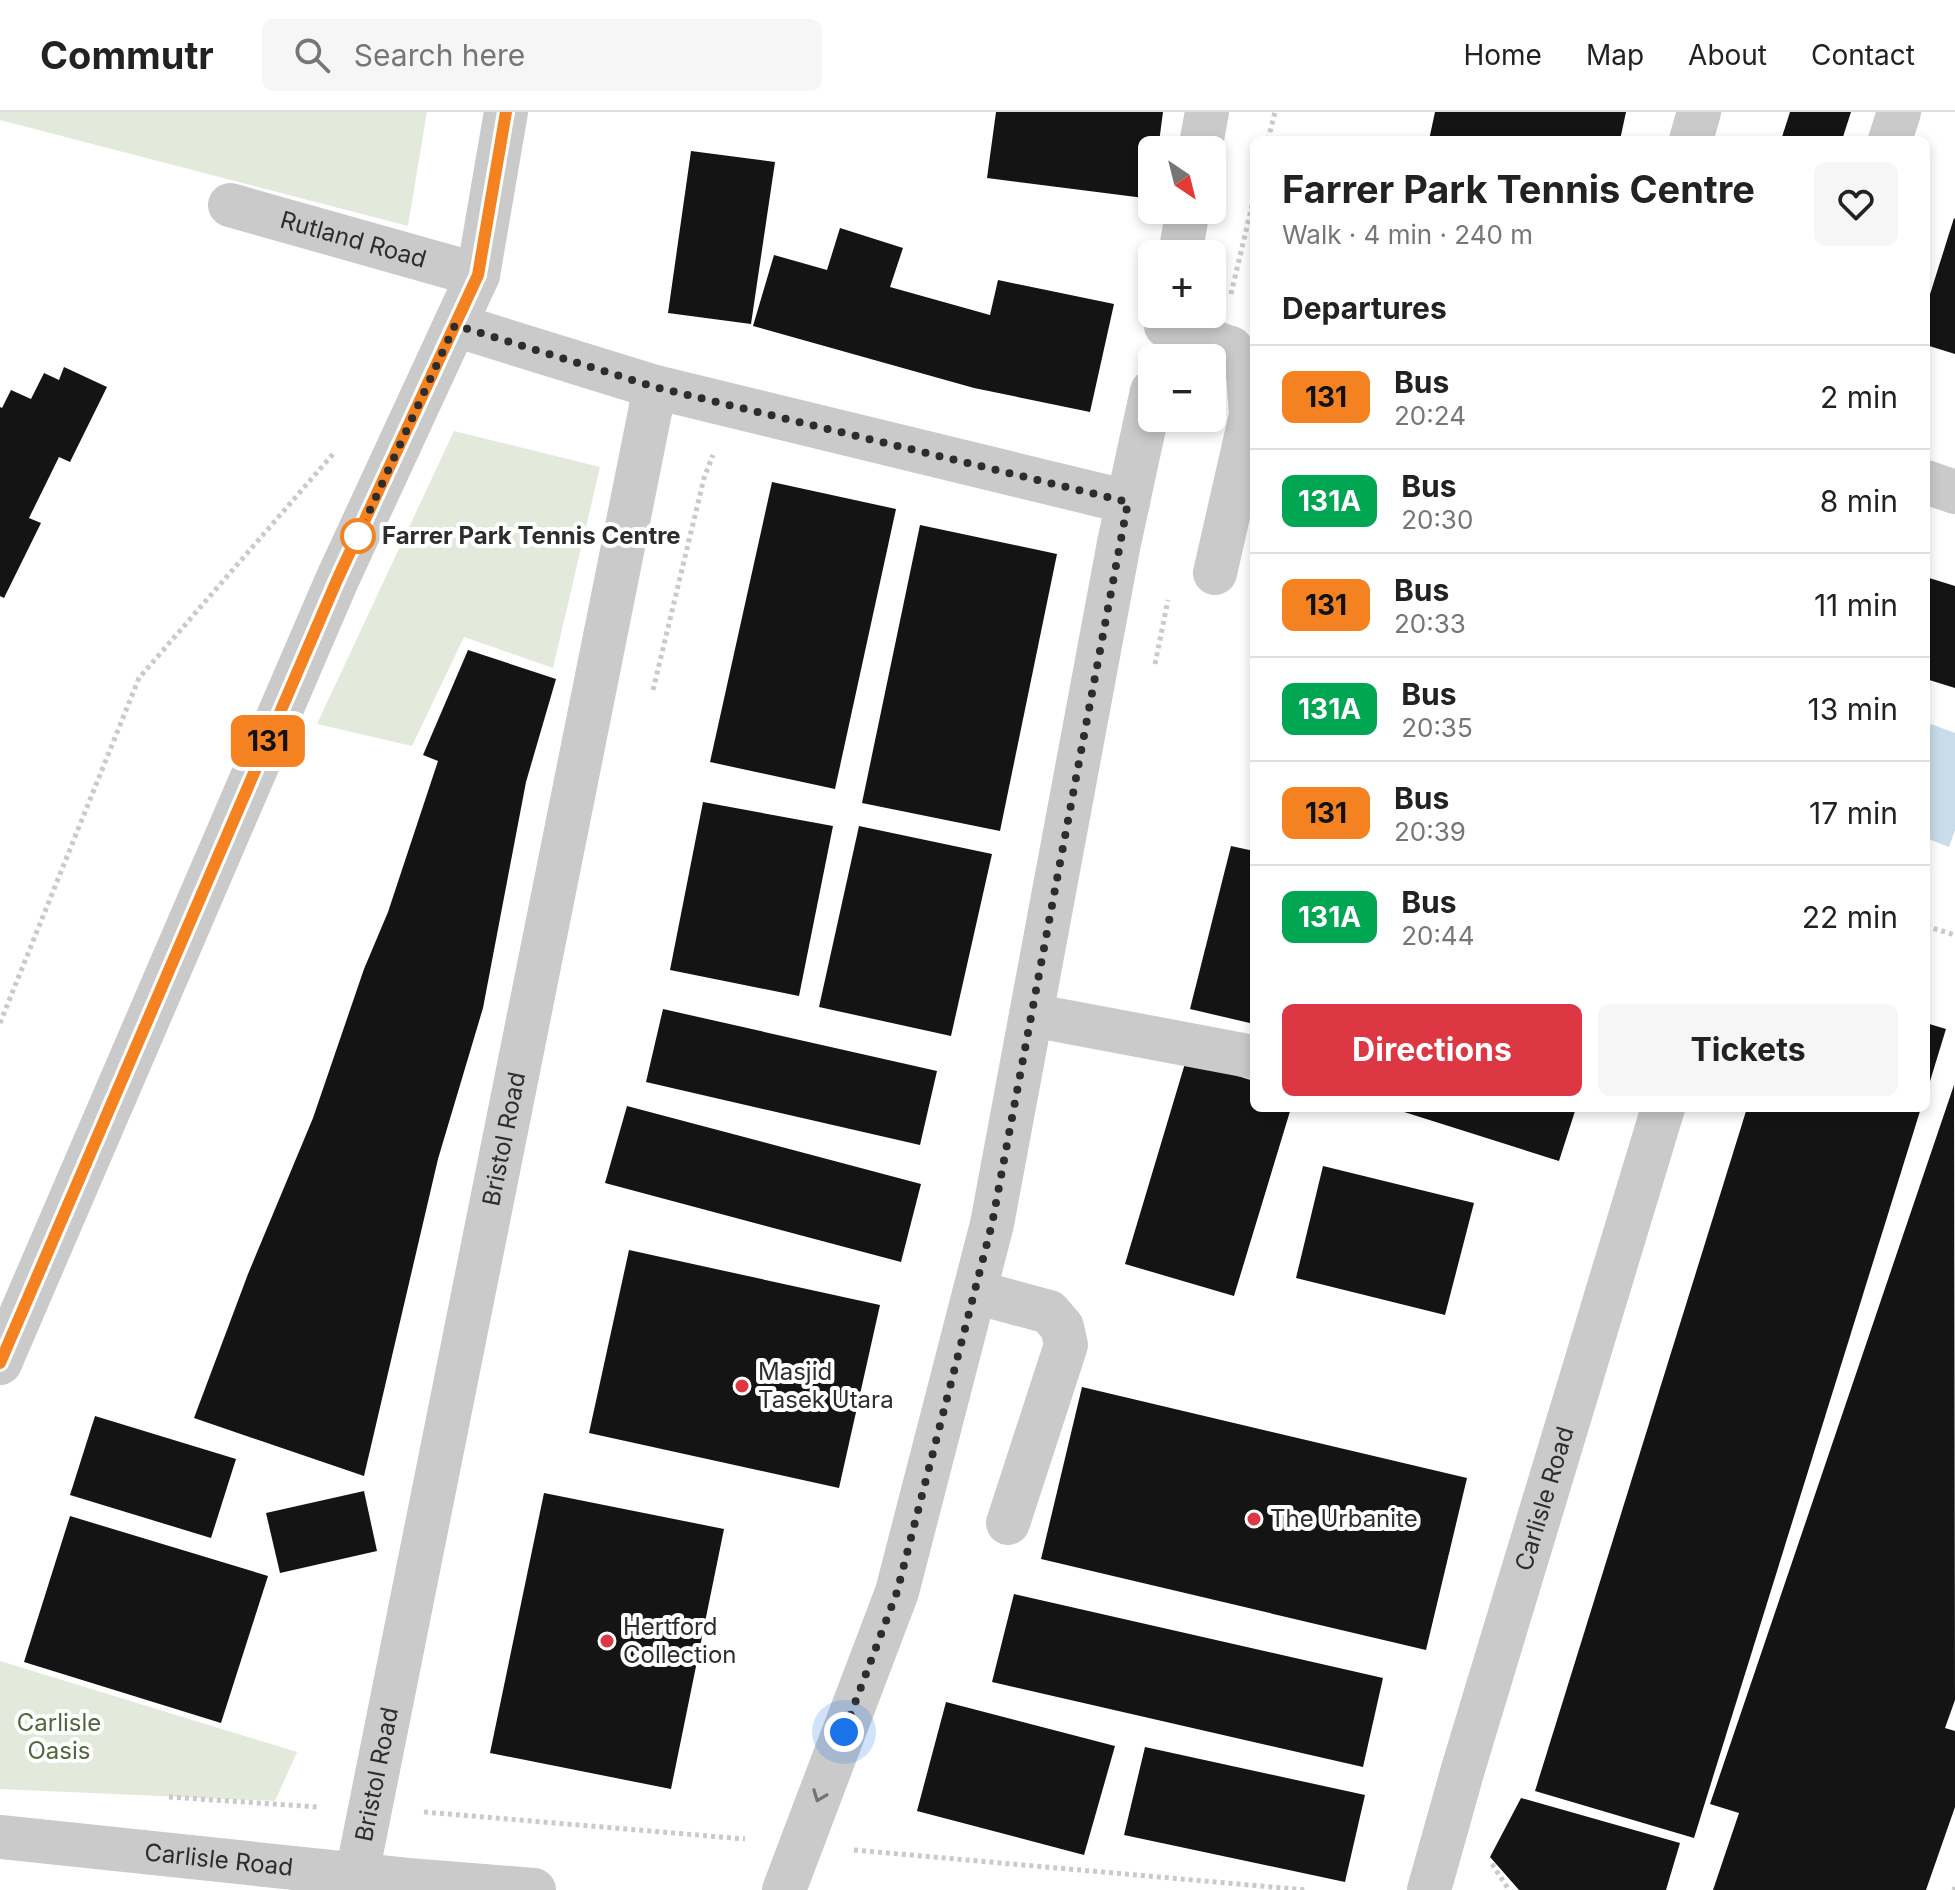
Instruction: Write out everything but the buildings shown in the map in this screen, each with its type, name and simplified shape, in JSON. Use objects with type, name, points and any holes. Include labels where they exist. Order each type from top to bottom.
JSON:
[{"type":"street","points":[[0,1363],[337,580],[478,275],[506,112]]},
{"type":"street","points":[[1203,136],[1207,112]]},
{"type":"street","points":[[1692,136],[1699,112]]},
{"type":"street","points":[[1891,136],[1899,112]]},
{"type":"street","name":"Rutland Road","points":[[230,205],[478,275]]},
{"type":"street","points":[[455,325],[655,387],[1128,502]]},
{"type":"street","points":[[1165,333],[1218,344]]},
{"type":"street","points":[[1226,346],[1231,348],[1248,373],[1250,401]]},
{"type":"street","name":"Bristol Road","points":[[352,1882],[655,387]]},
{"type":"street","points":[[1215,573],[1250,419]]},
{"type":"street","points":[[784,1890],[897,1592],[992,1224],[1143,432]]},
{"type":"street","points":[[1930,483],[1955,492]]},
{"type":"street","points":[[1031,1015],[1250,1056]]},
{"type":"street","name":"Carlisle Road","points":[[1429,1890],[1662,1112]]},
{"type":"street","points":[[975,1292],[1049,1312],[1062,1327],[1066,1345],[1008,1523]]},
{"type":"street","name":"Carlisle Road","points":[[0,1837],[352,1882],[408,1880],[534,1890]]},
{"type":"path","points":[[1269,136],[1275,112]]},
{"type":"path","points":[[1218,344],[1250,213]]},
{"type":"path","points":[[650,703],[704,478],[717,445]]},
{"type":"path","points":[[0,1023],[139,678],[340,447]]},
{"type":"path","points":[[1930,927],[1955,935]]},
{"type":"path","points":[[408,1880],[424,1797]]},
{"type":"green space","points":[[0,112],[427,112],[408,226],[0,120]]},
{"type":"green space","points":[[454,431],[600,467],[553,668],[464,637],[412,746],[317,724]]},
{"type":"green space","name":"Carlisle Oasis","points":[[0,1661],[297,1752],[275,1801],[0,1789]]},
{"type":"water","points":[[1931,724],[1955,733],[1955,830],[1949,847],[1930,840]]},
{"type":"bus line","name":"131","points":[[0,1363],[337,580],[478,275],[506,112]]},
{"type":"place","name":"Farrer Park Tennis Centre","points":[[358,536]]},
{"type":"place","name":"Masjid Tasek Utara","points":[[742,1386]]},
{"type":"place","name":"The Urbanite","points":[[1254,1519]]},
{"type":"place","name":"Hertford Collection","points":[[607,1641]]},
{"type":"route","points":[[358,536],[455,325],[655,387],[1128,502],[992,1224],[897,1592],[844,1732]]}]
